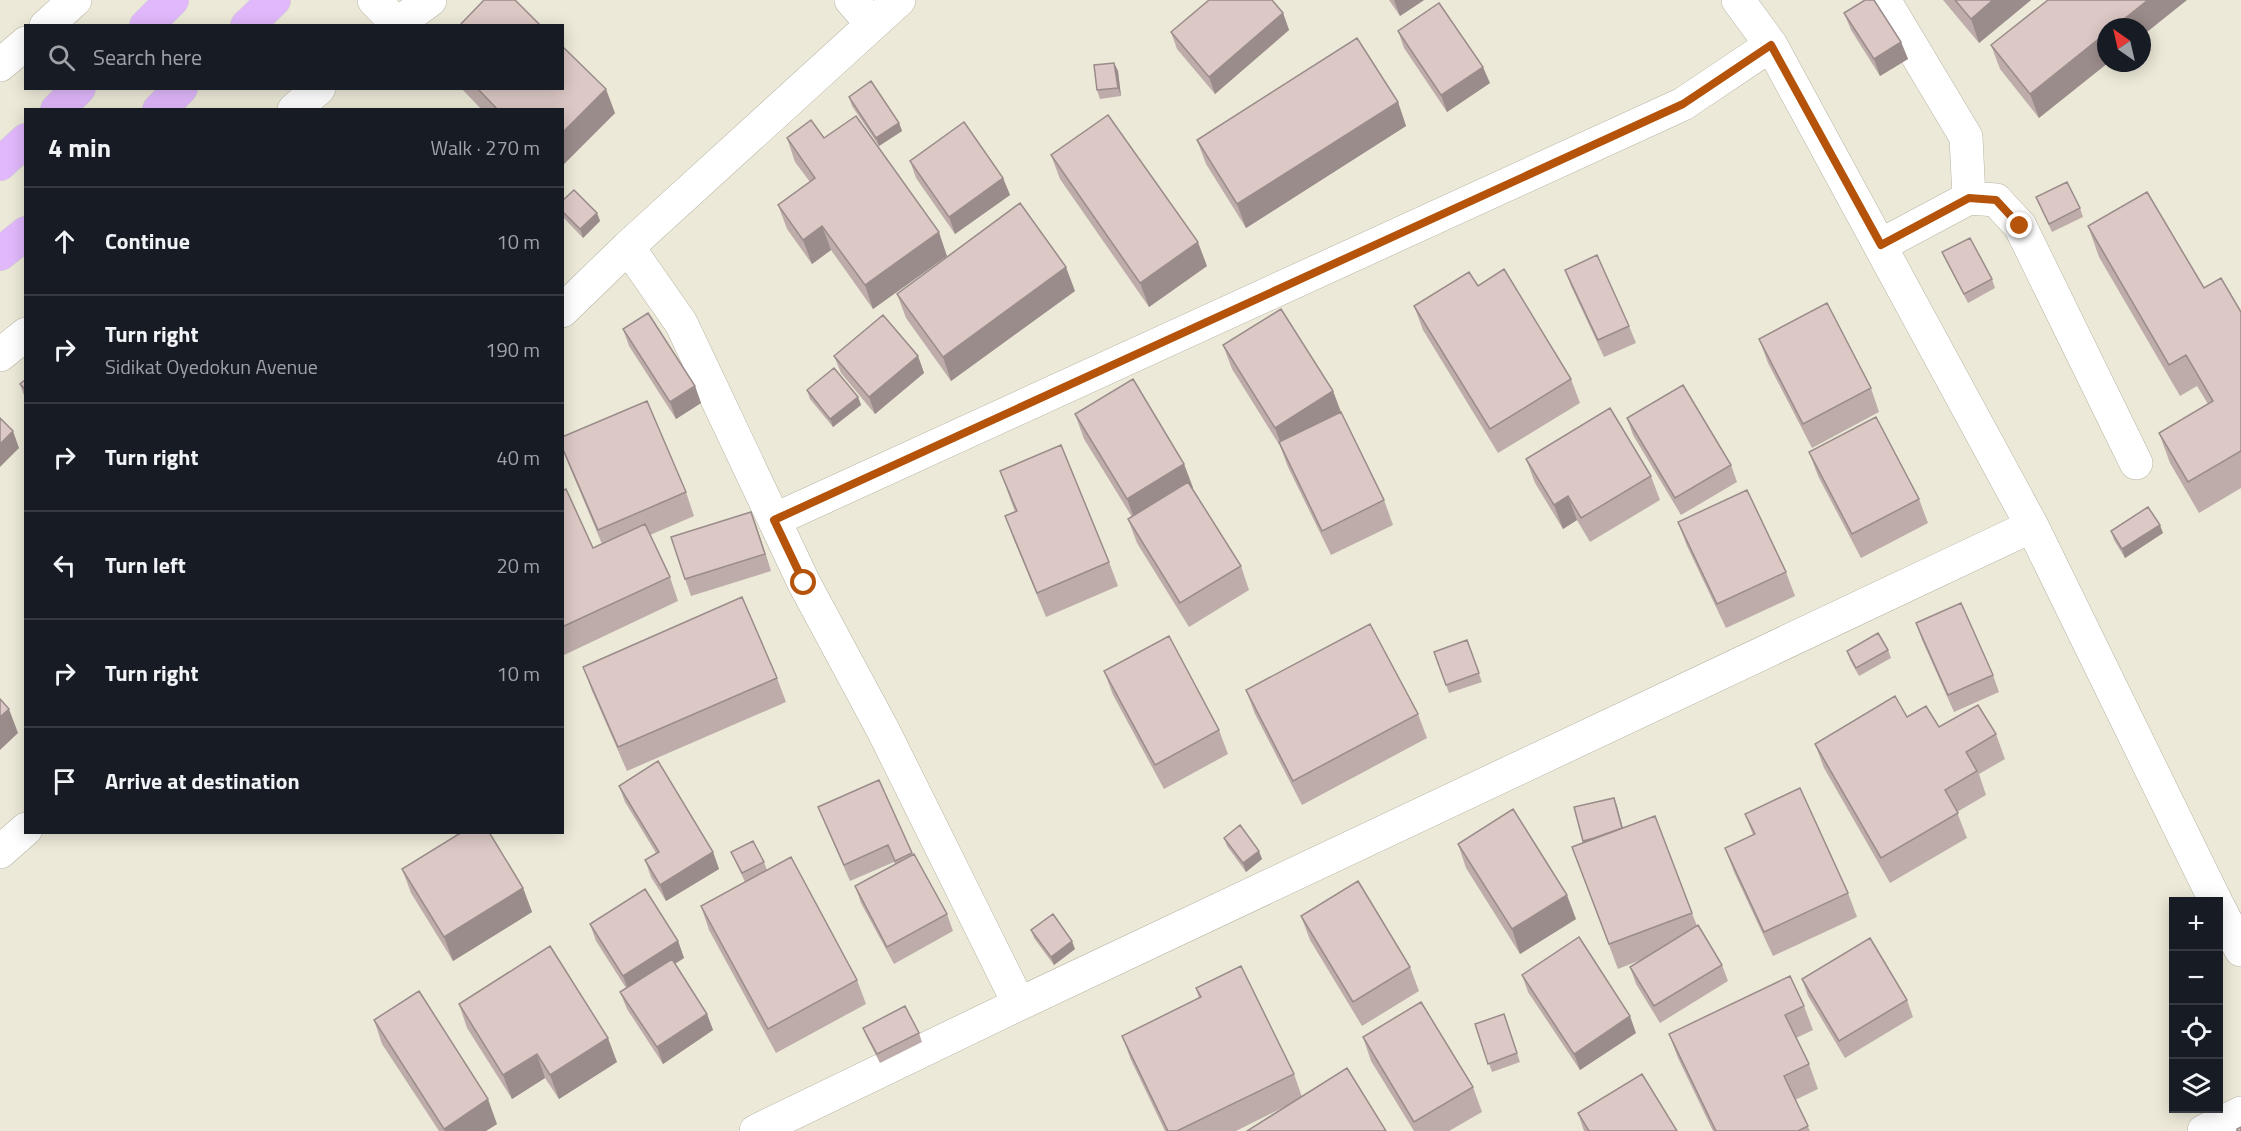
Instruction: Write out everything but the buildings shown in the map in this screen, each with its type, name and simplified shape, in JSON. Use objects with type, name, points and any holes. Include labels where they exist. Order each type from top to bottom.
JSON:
[{"type":"highway","points":[[148,24],[172,0]]},
{"type":"highway","points":[[250,24],[274,0]]},
{"type":"highway","points":[[59,108],[77,90]]},
{"type":"highway","points":[[161,108],[179,90]]},
{"type":"highway","points":[[0,164],[24,142]]},
{"type":"highway","points":[[0,254],[24,235]]},
{"type":"street","points":[[48,24],[75,0]]},
{"type":"street","points":[[374,0],[395,24]]},
{"type":"street","points":[[397,24],[430,0]]},
{"type":"street","points":[[564,309],[861,12],[899,0]]},
{"type":"street","points":[[1738,0],[1771,45],[2032,526],[2214,897]]},
{"type":"street","points":[[1884,0],[1966,137],[1969,198]]},
{"type":"street","points":[[0,65],[24,45]]},
{"type":"street","points":[[774,520],[1683,104],[1771,45]]},
{"type":"street","points":[[296,108],[318,90]]},
{"type":"street","points":[[1881,245],[1969,198],[1996,200],[2020,226],[2136,463]]},
{"type":"street","points":[[628,247],[681,323],[804,583],[884,732],[1019,1004]]},
{"type":"street","points":[[0,355],[24,336]]},
{"type":"street","points":[[774,1127],[1019,1004],[2032,526]]},
{"type":"street","points":[[0,852],[24,831]]},
{"type":"street","points":[[2223,916],[2241,950]]},
{"type":"street","points":[[2204,1131],[2241,1113]]},
{"type":"route","points":[[804,583],[774,520],[1683,104],[1771,45],[1881,245],[1969,198],[1996,200],[2020,226]]}]
